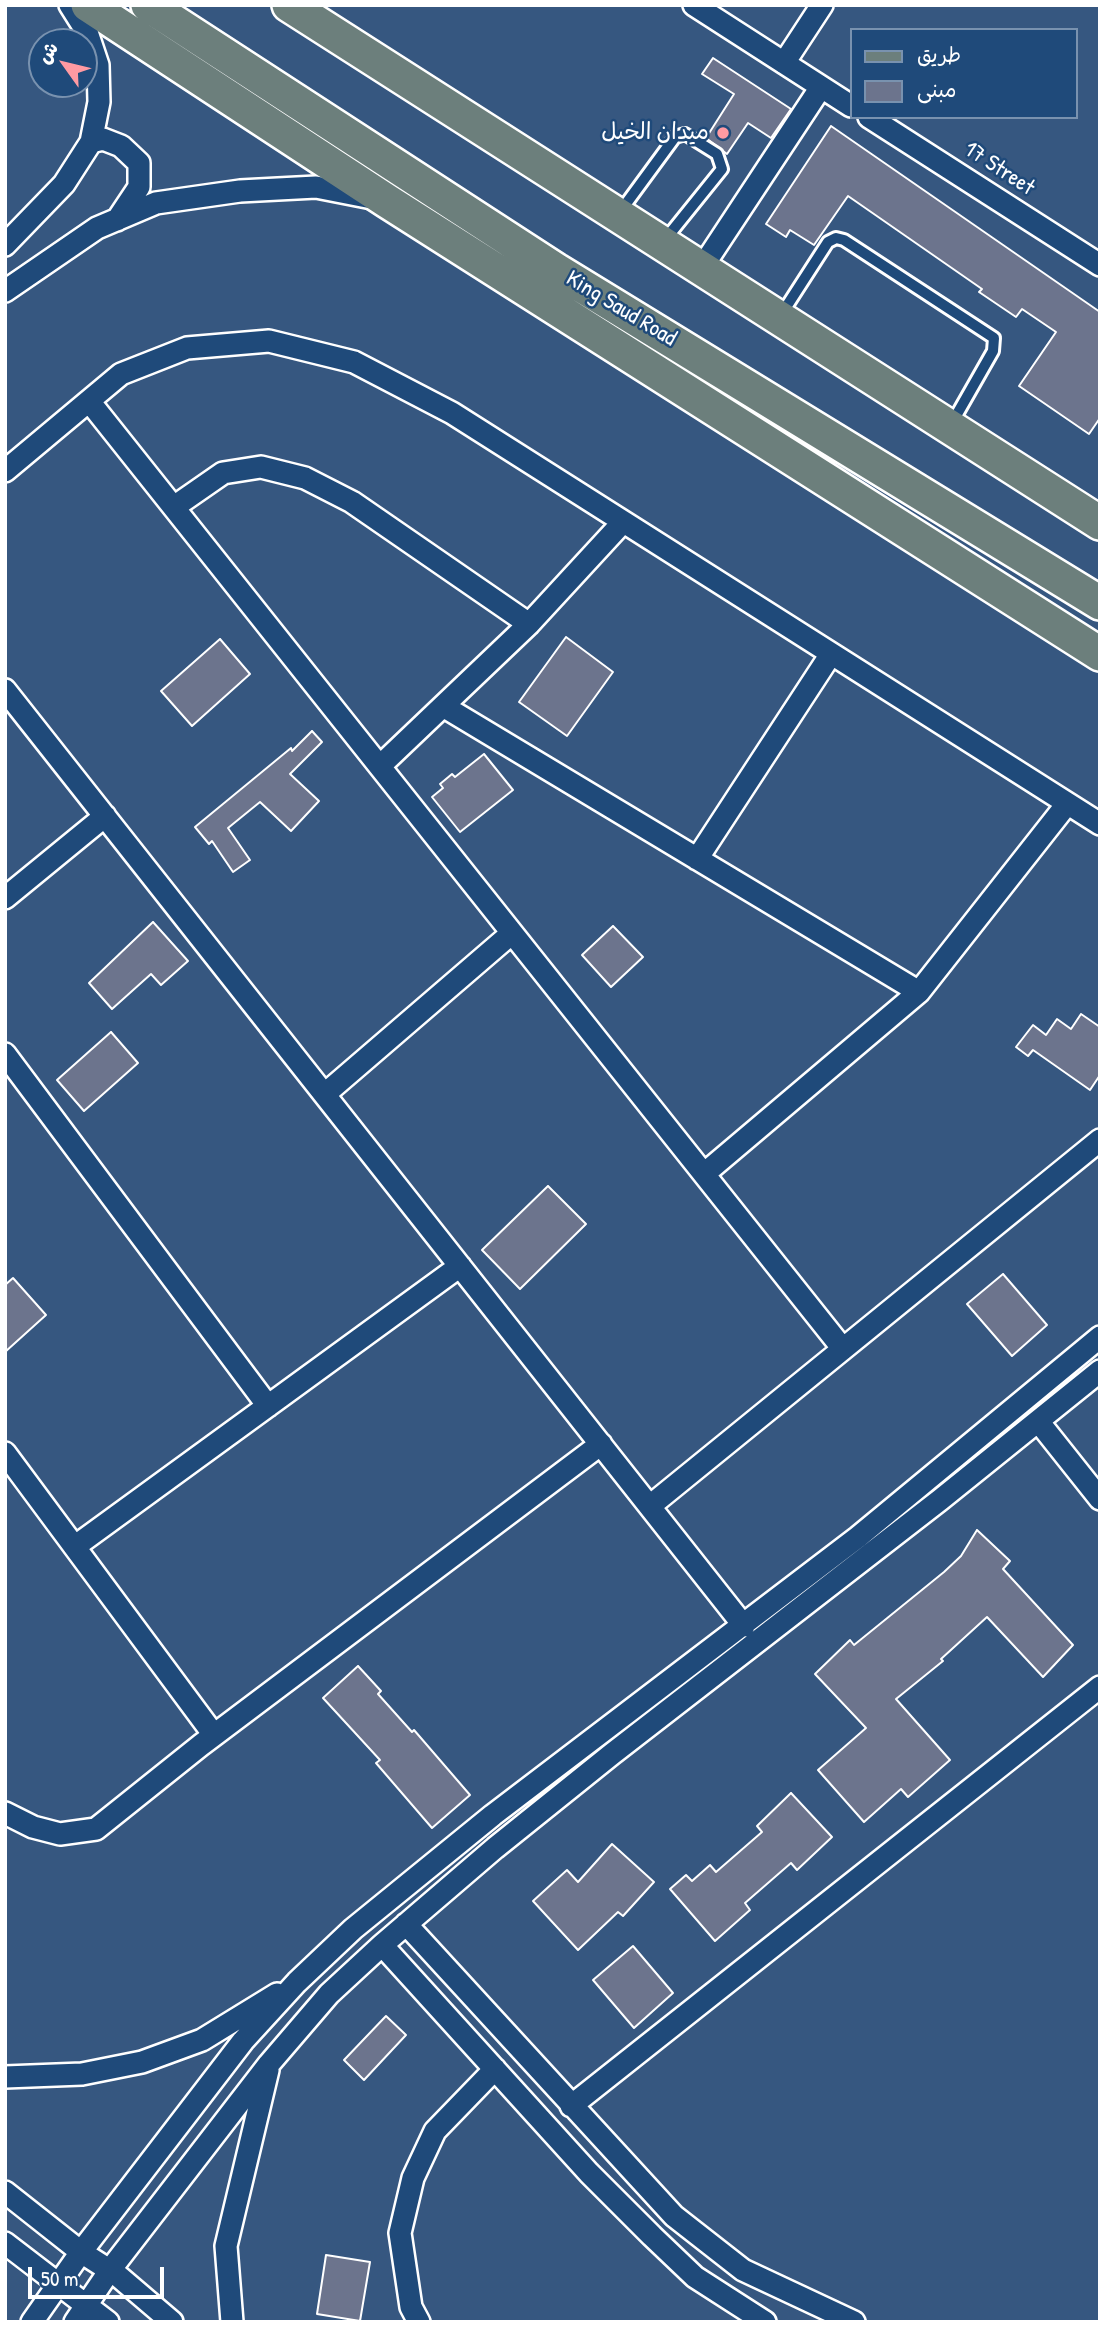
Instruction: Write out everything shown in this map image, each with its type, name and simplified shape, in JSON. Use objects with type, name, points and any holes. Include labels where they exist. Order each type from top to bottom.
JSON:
[{"type":"main road","points":[[88,5],[387,201],[1100,654]]},
{"type":"main road","name":"King Saud Road","points":[[148,5],[556,270],[1100,603]]},
{"type":"main road","points":[[289,5],[1100,523]]},
{"type":"street","points":[[5,245],[64,184],[91,142],[99,102],[98,65],[87,32],[70,5]]},
{"type":"street","points":[[694,5],[850,105]]},
{"type":"street","points":[[784,63],[822,5]]},
{"type":"street","points":[[701,268],[821,87]]},
{"type":"street","name":"17 Street","points":[[872,119],[1100,265]]},
{"type":"street","points":[[91,142],[103,139],[121,146],[139,163],[139,187],[117,220]]},
{"type":"street","points":[[5,292],[30,271],[97,228],[156,203],[240,191],[316,187],[387,201]]},
{"type":"street","points":[[5,471],[121,374],[187,348],[269,341],[354,362],[452,413],[1100,824]]},
{"type":"street","points":[[89,401],[843,1349]]},
{"type":"street","points":[[174,507],[223,473],[261,467],[305,478],[352,502],[529,624]]},
{"type":"street","points":[[380,766],[529,624],[624,522]]},
{"type":"street","points":[[697,859],[831,654]]},
{"type":"street","points":[[5,690],[744,1626]]},
{"type":"street","points":[[443,706],[919,992]]},
{"type":"street","points":[[704,1174],[919,992],[1067,804]]},
{"type":"street","points":[[5,898],[105,816]]},
{"type":"street","points":[[325,1094],[512,933]]},
{"type":"street","points":[[5,1054],[268,1406]]},
{"type":"street","points":[[650,1506],[1100,1140]]},
{"type":"street","points":[[76,1545],[460,1266]]},
{"type":"street","points":[[32,2322],[81,2252],[243,2041],[297,1982],[393,1894],[492,1815],[858,1538],[1100,1337]]},
{"type":"street","points":[[81,2313],[110,2270],[269,2064],[329,1994],[382,1945],[611,1754],[1100,1371]]},
{"type":"street","points":[[1038,1422],[1100,1499]]},
{"type":"street","points":[[5,1813],[33,1827],[60,1834],[96,1829],[214,1735],[601,1444]]},
{"type":"street","points":[[5,1452],[214,1735]]},
{"type":"street","points":[[571,2106],[1100,1687]]},
{"type":"street","points":[[406,1924],[674,2216],[743,2270],[854,2322]]},
{"type":"street","points":[[382,1945],[589,2173],[695,2277],[765,2322]]},
{"type":"street","points":[[5,2077],[82,2074],[142,2062],[202,2040],[297,1982]]},
{"type":"street","points":[[232,2322],[226,2246],[269,2064]]},
{"type":"street","points":[[418,2322],[411,2307],[400,2233],[413,2178],[435,2131],[495,2069]]},
{"type":"street","points":[[5,2192],[81,2252],[110,2270],[172,2322]]},
{"type":"street","points":[[5,2243],[57,2285],[81,2313],[108,2322]]},
{"type":"lane","points":[[618,215],[675,137],[685,134],[696,140],[718,154],[722,169],[663,243]]},
{"type":"lane","points":[[779,318],[828,242],[836,238],[844,240],[994,338],[993,351],[950,426]]},
{"type":"building","points":[[713,58],[791,109],[771,138],[748,123],[727,154],[706,138],[734,94],[702,74]]},
{"type":"building","points":[[831,126],[1100,312],[1100,418],[1089,434],[1019,386],[1056,332],[1022,309],[1016,317],[979,292],[982,289],[848,196],[814,245],[790,230],[786,237],[766,224]]},
{"type":"building","points":[[566,637],[613,672],[567,736],[519,702]]},
{"type":"building","points":[[220,639],[250,674],[192,726],[161,691]]},
{"type":"building","points":[[312,731],[322,742],[290,774],[319,801],[291,831],[260,802],[228,828],[250,860],[233,872],[212,841],[209,844],[195,827],[291,748],[292,751]]},
{"type":"building","points":[[484,754],[513,790],[460,832],[432,797],[443,788],[440,784],[452,774],[455,777]]},
{"type":"building","points":[[153,922],[188,961],[161,985],[151,974],[112,1009],[89,983]]},
{"type":"building","points":[[613,926],[643,957],[611,987],[582,955]]},
{"type":"building","points":[[1081,1014],[1100,1027],[1100,1075],[1090,1090],[1033,1050],[1028,1056],[1016,1047],[1033,1025],[1046,1035],[1057,1019],[1071,1029]]},
{"type":"building","points":[[111,1032],[138,1063],[84,1111],[57,1080]]},
{"type":"building","points":[[548,1186],[586,1224],[520,1289],[482,1250]]},
{"type":"building","points":[[1003,1274],[1047,1325],[1012,1356],[967,1304]]},
{"type":"building","points":[[13,1278],[46,1315],[5,1352],[5,1285]]},
{"type":"building","points":[[977,1530],[1010,1561],[1003,1569],[1073,1645],[1043,1677],[987,1617],[941,1659],[943,1661],[896,1699],[950,1760],[908,1797],[901,1789],[864,1822],[818,1770],[866,1728],[815,1674],[850,1640],[854,1645],[944,1572],[961,1556]]},
{"type":"building","points":[[358,1666],[381,1691],[378,1694],[412,1732],[414,1730],[470,1795],[432,1828],[376,1763],[380,1760],[323,1698]]},
{"type":"building","points":[[791,1793],[832,1837],[797,1870],[791,1863],[745,1903],[750,1910],[715,1941],[670,1889],[686,1875],[692,1881],[710,1865],[716,1872],[762,1832],[757,1826]]},
{"type":"building","points":[[612,1844],[654,1882],[623,1916],[618,1912],[578,1950],[533,1901],[567,1870],[578,1882]]},
{"type":"building","points":[[633,1946],[673,1993],[634,2028],[593,1980]]},
{"type":"building","points":[[386,2016],[406,2035],[364,2080],[344,2060]]},
{"type":"building","points":[[326,2255],[370,2262],[360,2321],[317,2314]]},
{"type":"place","name":"ميدان الخيل","points":[[723,133]]}]
